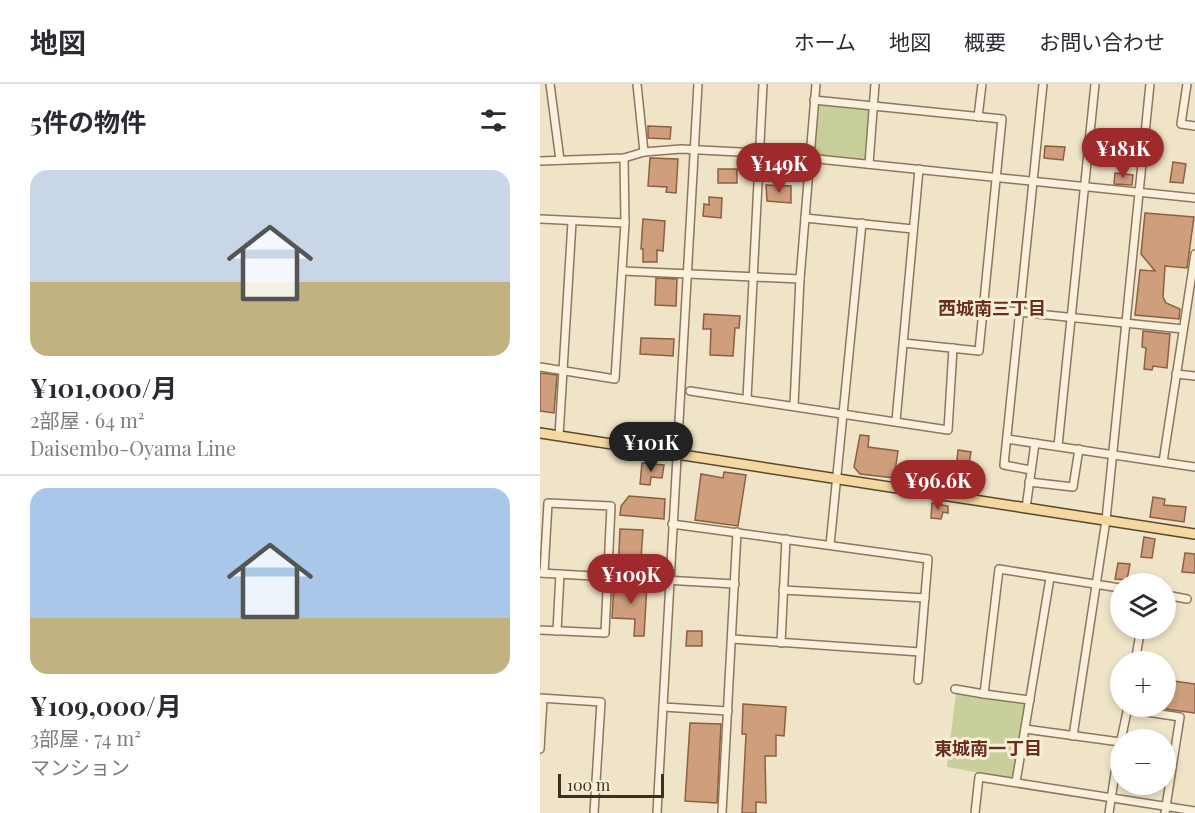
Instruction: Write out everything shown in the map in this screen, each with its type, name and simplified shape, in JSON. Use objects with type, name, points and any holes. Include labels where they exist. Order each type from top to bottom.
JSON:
[{"type":"main road","points":[[540,433],[1195,534]]},
{"type":"street","points":[[550,84],[560,160]]},
{"type":"street","points":[[637,84],[644,152]]},
{"type":"street","points":[[657,813],[698,84]]},
{"type":"street","points":[[747,399],[763,84]]},
{"type":"street","points":[[794,405],[800,279],[816,84]]},
{"type":"street","points":[[869,164],[875,84]]},
{"type":"street","points":[[978,117],[982,84]]},
{"type":"street","points":[[1031,470],[1004,465],[1043,84]]},
{"type":"street","points":[[1058,446],[1095,84]]},
{"type":"street","points":[[1073,736],[1106,520],[1150,84]]},
{"type":"street","points":[[1187,84],[1181,124],[1195,126]]},
{"type":"street","points":[[814,100],[1002,119],[979,351],[904,343]]},
{"type":"street","points":[[540,160],[624,158],[644,152],[694,149],[759,153],[1195,198]]},
{"type":"street","points":[[540,367],[615,379],[625,223],[624,158]]},
{"type":"street","points":[[896,421],[919,170]]},
{"type":"street","points":[[805,218],[913,229]]},
{"type":"street","points":[[540,219],[625,223]]},
{"type":"street","points":[[560,436],[572,222]]},
{"type":"street","points":[[830,545],[862,223]]},
{"type":"street","points":[[1163,462],[1195,254]]},
{"type":"street","points":[[623,271],[800,279]]},
{"type":"street","points":[[990,309],[1184,329]]},
{"type":"street","points":[[690,391],[842,412],[948,430],[953,348]]},
{"type":"street","points":[[1176,374],[1195,376]]},
{"type":"street","points":[[1007,439],[1195,467]]},
{"type":"street","points":[[1026,508],[1035,443]]},
{"type":"street","points":[[1029,482],[1073,487],[1079,449]]},
{"type":"street","points":[[540,630],[605,633],[607,578],[610,506],[548,503],[542,573],[607,578],[735,584]]},
{"type":"street","points":[[672,524],[928,559],[918,680]]},
{"type":"street","points":[[722,813],[737,532]]},
{"type":"street","points":[[781,643],[786,539]]},
{"type":"street","points":[[984,694],[999,569],[1110,586]]},
{"type":"street","points":[[556,631],[560,574]]},
{"type":"street","points":[[1016,782],[1050,578]]},
{"type":"street","points":[[783,590],[925,598]]},
{"type":"street","points":[[1176,596],[1187,598]]},
{"type":"street","points":[[732,639],[920,652]]},
{"type":"street","points":[[955,689],[1030,700]]},
{"type":"street","points":[[540,749],[541,699],[601,702],[594,813]]},
{"type":"street","points":[[663,707],[728,711]]},
{"type":"street","points":[[1166,810],[1180,717],[1176,716]]},
{"type":"street","points":[[1025,729],[1110,740]]},
{"type":"street","points":[[975,813],[979,777],[1111,797],[1166,810],[1195,811]]},
{"type":"street","points":[[1109,813],[1111,797]]},
{"type":"green space","points":[[817,104],[870,109],[865,161],[812,156]]},
{"type":"green space","points":[[956,693],[1026,702],[1014,779],[947,767]]},
{"type":"building","points":[[648,126],[671,127],[670,139],[648,138]]},
{"type":"building","points":[[1045,146],[1065,147],[1063,160],[1044,158]]},
{"type":"building","points":[[650,158],[678,159],[676,193],[666,192],[667,187],[648,186]]},
{"type":"building","points":[[1173,162],[1186,164],[1183,183],[1170,182]]},
{"type":"building","points":[[718,169],[737,169],[737,183],[718,183]]},
{"type":"building","points":[[1115,173],[1133,175],[1132,185],[1114,184]]},
{"type":"building","points":[[766,185],[791,186],[791,203],[767,201]]},
{"type":"building","points":[[709,197],[722,198],[721,218],[703,216],[704,204],[709,205]]},
{"type":"building","points":[[1145,213],[1194,217],[1187,268],[1165,266],[1163,297],[1166,303],[1180,309],[1179,319],[1135,315],[1140,270],[1155,271],[1141,254]]},
{"type":"building","points":[[643,219],[665,221],[663,251],[657,250],[657,262],[643,262],[643,249],[641,249]]},
{"type":"building","points":[[656,278],[677,279],[676,306],[655,305]]},
{"type":"building","points":[[704,314],[740,316],[739,328],[735,328],[733,356],[710,355],[711,329],[703,329]]},
{"type":"building","points":[[1143,331],[1170,334],[1167,368],[1153,366],[1152,370],[1144,369],[1146,348],[1142,347]]},
{"type":"building","points":[[641,338],[674,339],[673,356],[640,354]]},
{"type":"building","points":[[540,373],[557,375],[554,413],[540,411]]},
{"type":"building","points":[[860,435],[869,436],[868,447],[898,451],[894,478],[860,474],[854,467]]},
{"type":"building","points":[[958,450],[971,452],[965,488],[954,487]]},
{"type":"building","points":[[642,463],[664,465],[662,478],[651,477],[650,485],[640,484]]},
{"type":"building","points":[[724,472],[746,475],[738,526],[695,520],[701,474],[723,478]]},
{"type":"building","points":[[629,496],[665,499],[664,519],[620,515],[621,506]]},
{"type":"building","points":[[1153,497],[1165,499],[1164,505],[1186,507],[1184,522],[1150,517]]},
{"type":"building","points":[[932,503],[948,506],[948,513],[943,512],[941,519],[931,518]]},
{"type":"building","points":[[620,529],[643,530],[640,573],[618,572]]},
{"type":"building","points":[[1144,537],[1155,539],[1152,558],[1141,557]]},
{"type":"building","points":[[1185,553],[1195,554],[1195,573],[1182,572]]},
{"type":"building","points":[[1118,563],[1130,564],[1128,573],[1116,573]]},
{"type":"building","points":[[614,583],[647,585],[644,636],[634,636],[635,619],[612,618]]},
{"type":"building","points":[[687,631],[702,631],[702,646],[686,646]]},
{"type":"building","points":[[1176,681],[1195,684],[1195,713],[1176,710]]},
{"type":"building","points":[[743,704],[786,707],[784,736],[776,735],[776,756],[765,756],[766,803],[756,802],[756,813],[742,813],[746,734],[742,734]]},
{"type":"building","points":[[690,723],[721,724],[717,803],[685,801]]},
{"type":"district","name":"西城南三丁目","points":[[992,309]]},
{"type":"district","name":"東城南一丁目","points":[[988,749]]}]
